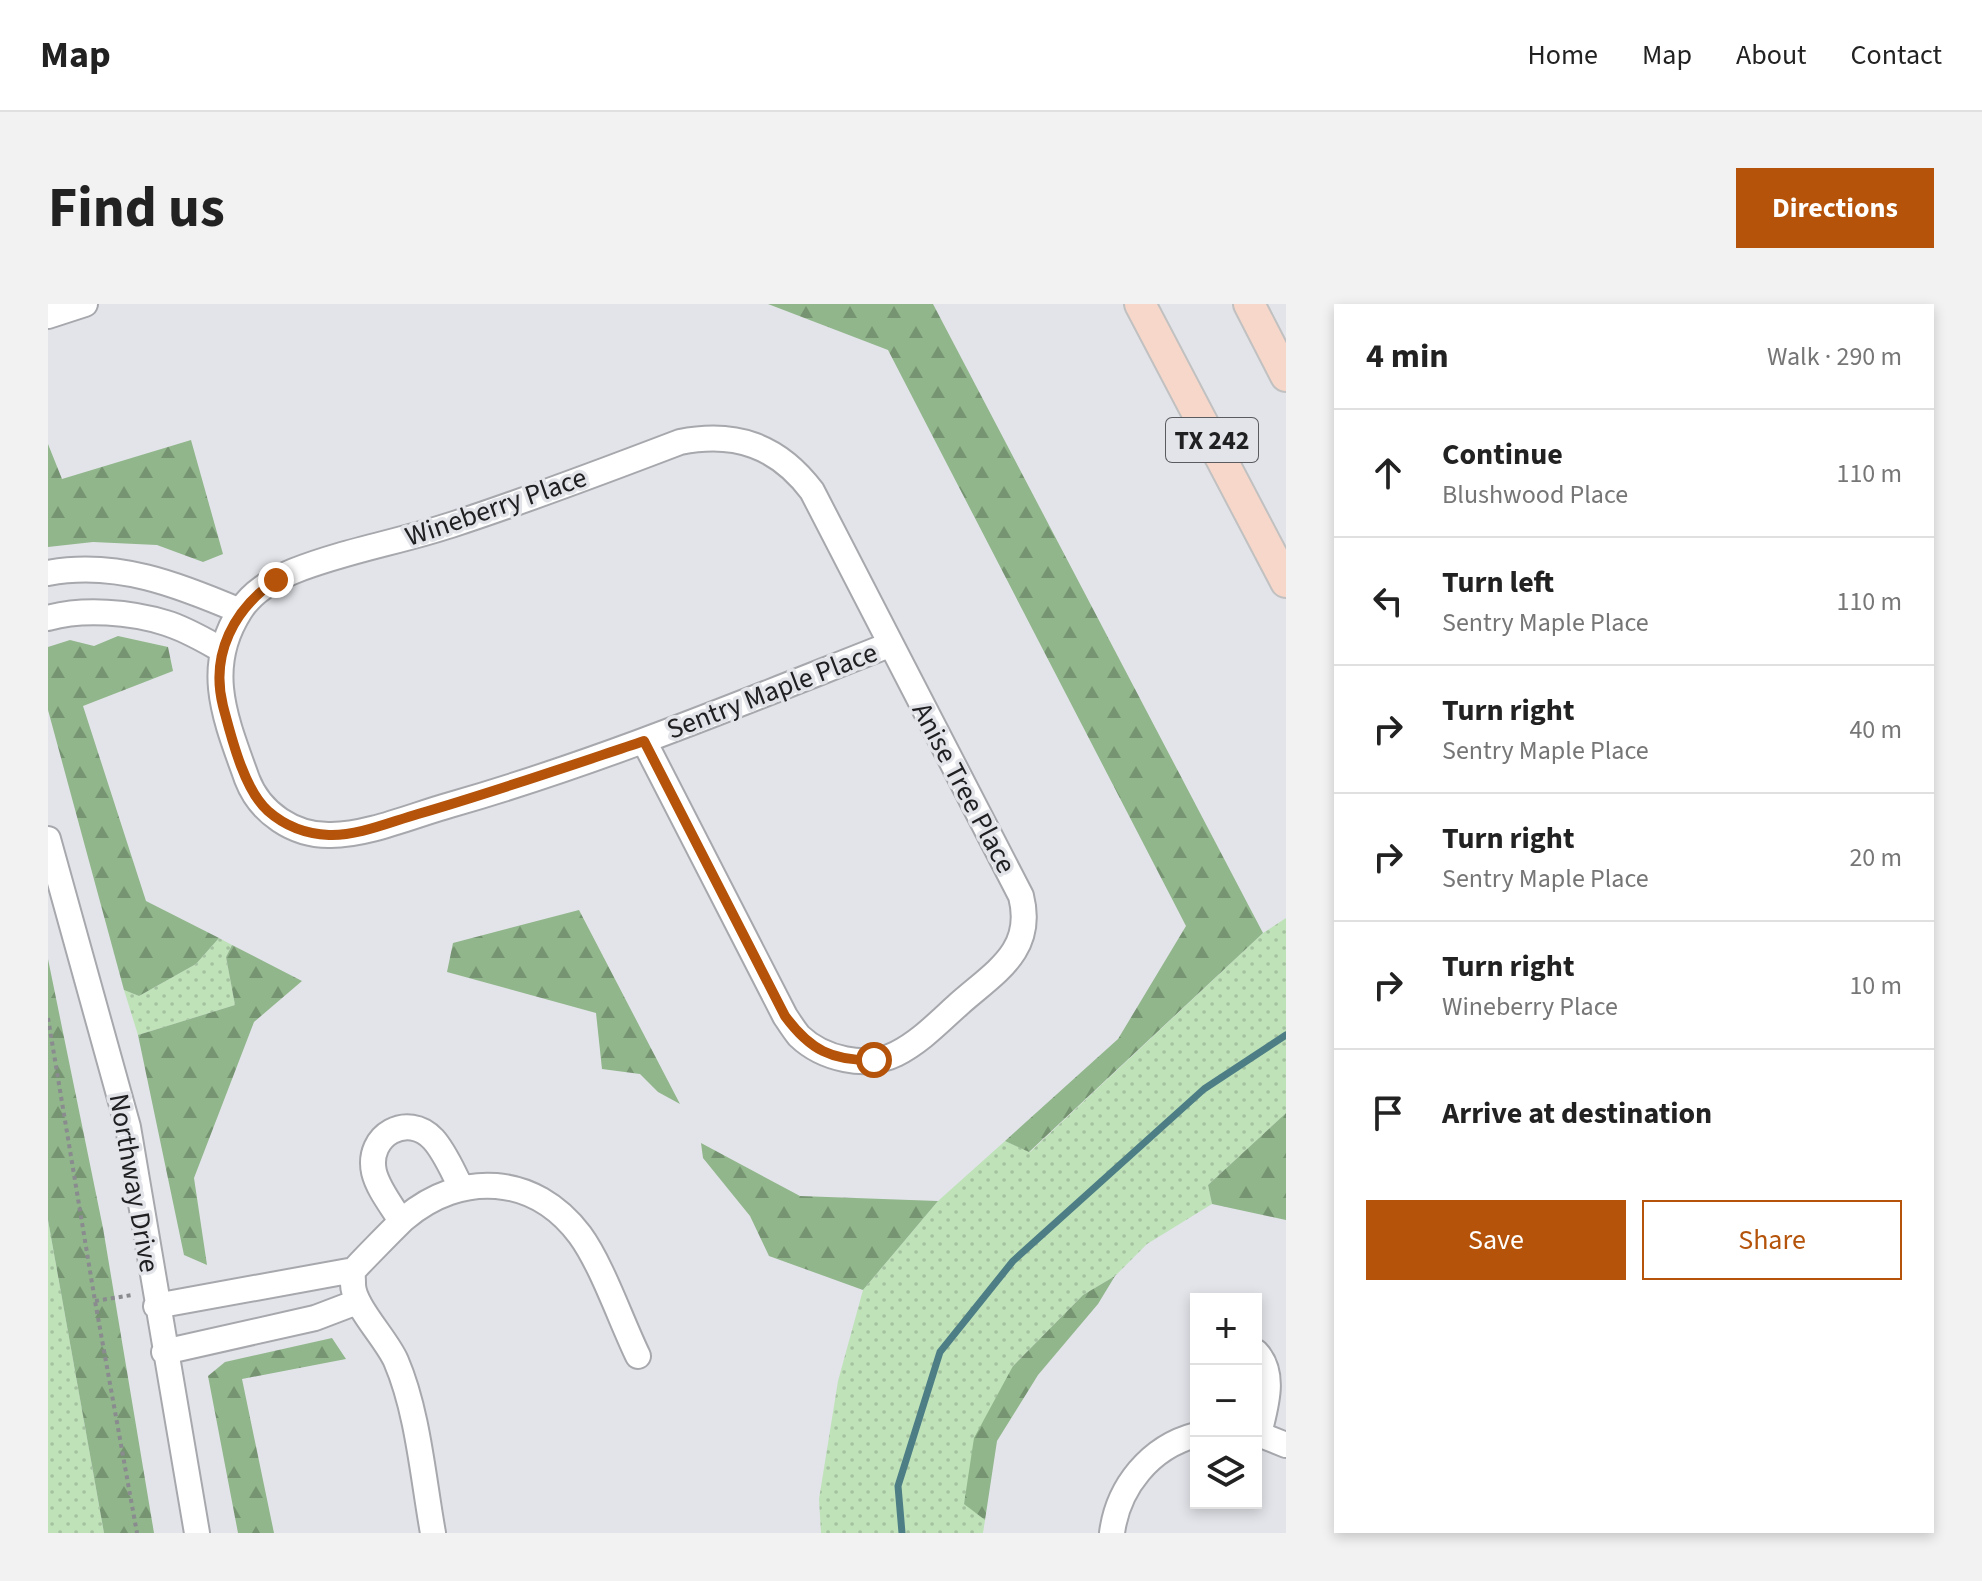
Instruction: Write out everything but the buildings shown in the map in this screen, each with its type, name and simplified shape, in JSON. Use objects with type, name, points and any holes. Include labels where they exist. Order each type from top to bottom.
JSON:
[{"type":"main road","name":"TX 242","points":[[1140,304],[1285,578]]},
{"type":"main road","points":[[1249,304],[1286,376]]},
{"type":"street","points":[[48,316],[85,304]]},
{"type":"street","name":"Wineberry Place","points":[[240,611],[255,594],[296,570],[449,526],[680,442],[719,438],[764,448]]},
{"type":"street","name":"Anise Tree Place","points":[[644,741],[785,1016],[799,1035],[836,1058],[874,1060],[894,1055],[922,1037],[1008,961],[1025,929],[1021,896],[812,491],[784,460],[764,448]]},
{"type":"street","points":[[48,573],[94,570],[136,574],[180,586],[240,611]]},
{"type":"street","name":"Sentry Maple Place","points":[[240,611],[222,650],[219,670],[221,698],[253,795],[268,812],[287,825],[308,833],[332,835],[355,832],[488,794],[644,741],[889,645]]},
{"type":"street","points":[[48,618],[90,613],[126,615],[166,623],[222,650]]},
{"type":"street","name":"Northway Drive","points":[[48,839],[128,1127],[197,1533]]},
{"type":"street","points":[[401,1221],[374,1171],[376,1144],[383,1135],[395,1129],[410,1128],[431,1136],[461,1187]]},
{"type":"street","points":[[156,1306],[354,1270],[401,1221],[427,1200],[461,1187],[490,1185],[519,1190],[544,1200],[580,1236],[638,1356]]},
{"type":"street","points":[[354,1270],[352,1286],[357,1302],[388,1347],[406,1385],[433,1533]]},
{"type":"street","points":[[164,1352],[315,1318],[357,1302]]},
{"type":"street","points":[[1262,1359],[1268,1372],[1262,1418]]},
{"type":"street","points":[[1112,1533],[1122,1495],[1136,1474],[1158,1453],[1190,1436]]},
{"type":"street","points":[[1262,1436],[1286,1445]]},
{"type":"path","points":[[48,1018],[137,1533]]},
{"type":"green space","points":[[768,304],[933,304],[1263,933],[1029,1152],[1005,1141],[1118,1039],[1186,926],[888,350]]},
{"type":"green space","points":[[191,440],[223,554],[203,562],[157,545],[93,542],[48,547],[48,444],[62,479]]},
{"type":"green space","points":[[118,636],[168,647],[173,671],[83,706],[146,901],[219,938],[196,964],[139,996],[124,990],[48,710],[48,647],[70,640],[94,646]]},
{"type":"green space","points":[[579,910],[680,1104],[658,1092],[640,1074],[602,1069],[596,1013],[447,972],[453,943]]},
{"type":"green space","points":[[1286,918],[1286,1113],[1208,1185],[1212,1204],[1147,1244],[1115,1276],[1083,1295],[1013,1366],[964,1503],[985,1520],[983,1533],[821,1533],[819,1499],[838,1381],[863,1290],[938,1201],[1005,1141],[1030,1152],[1263,933]]},
{"type":"green space","points":[[219,938],[232,945],[226,957],[235,1005],[138,1035],[124,990],[139,996],[196,964]]},
{"type":"green space","points":[[232,945],[302,981],[254,1022],[194,1178],[207,1265],[184,1255],[138,1035],[235,1005],[226,957]]},
{"type":"green space","points":[[48,959],[103,1228],[154,1533],[104,1533],[48,1220]]},
{"type":"green space","points":[[1286,1113],[1286,1220],[1212,1204],[1208,1185]]},
{"type":"green space","points":[[701,1143],[800,1196],[938,1201],[863,1290],[769,1256],[750,1216],[703,1158]]},
{"type":"green space","points":[[48,1220],[104,1533],[48,1533]]},
{"type":"green space","points":[[1115,1276],[1098,1304],[1038,1375],[997,1441],[985,1520],[964,1504],[974,1438],[1013,1366],[1083,1295]]},
{"type":"green space","points":[[332,1338],[346,1359],[242,1379],[274,1533],[238,1533],[208,1376],[225,1362]]},
{"type":"waterway","points":[[902,1533],[898,1486],[940,1352],[1013,1261],[1204,1089],[1286,1035]]},
{"type":"route","points":[[276,580],[255,594],[240,611],[222,650],[219,670],[227,723],[253,795],[268,812],[287,825],[308,833],[332,835],[355,832],[488,794],[644,741],[785,1016],[799,1035],[836,1058],[874,1060]]}]
